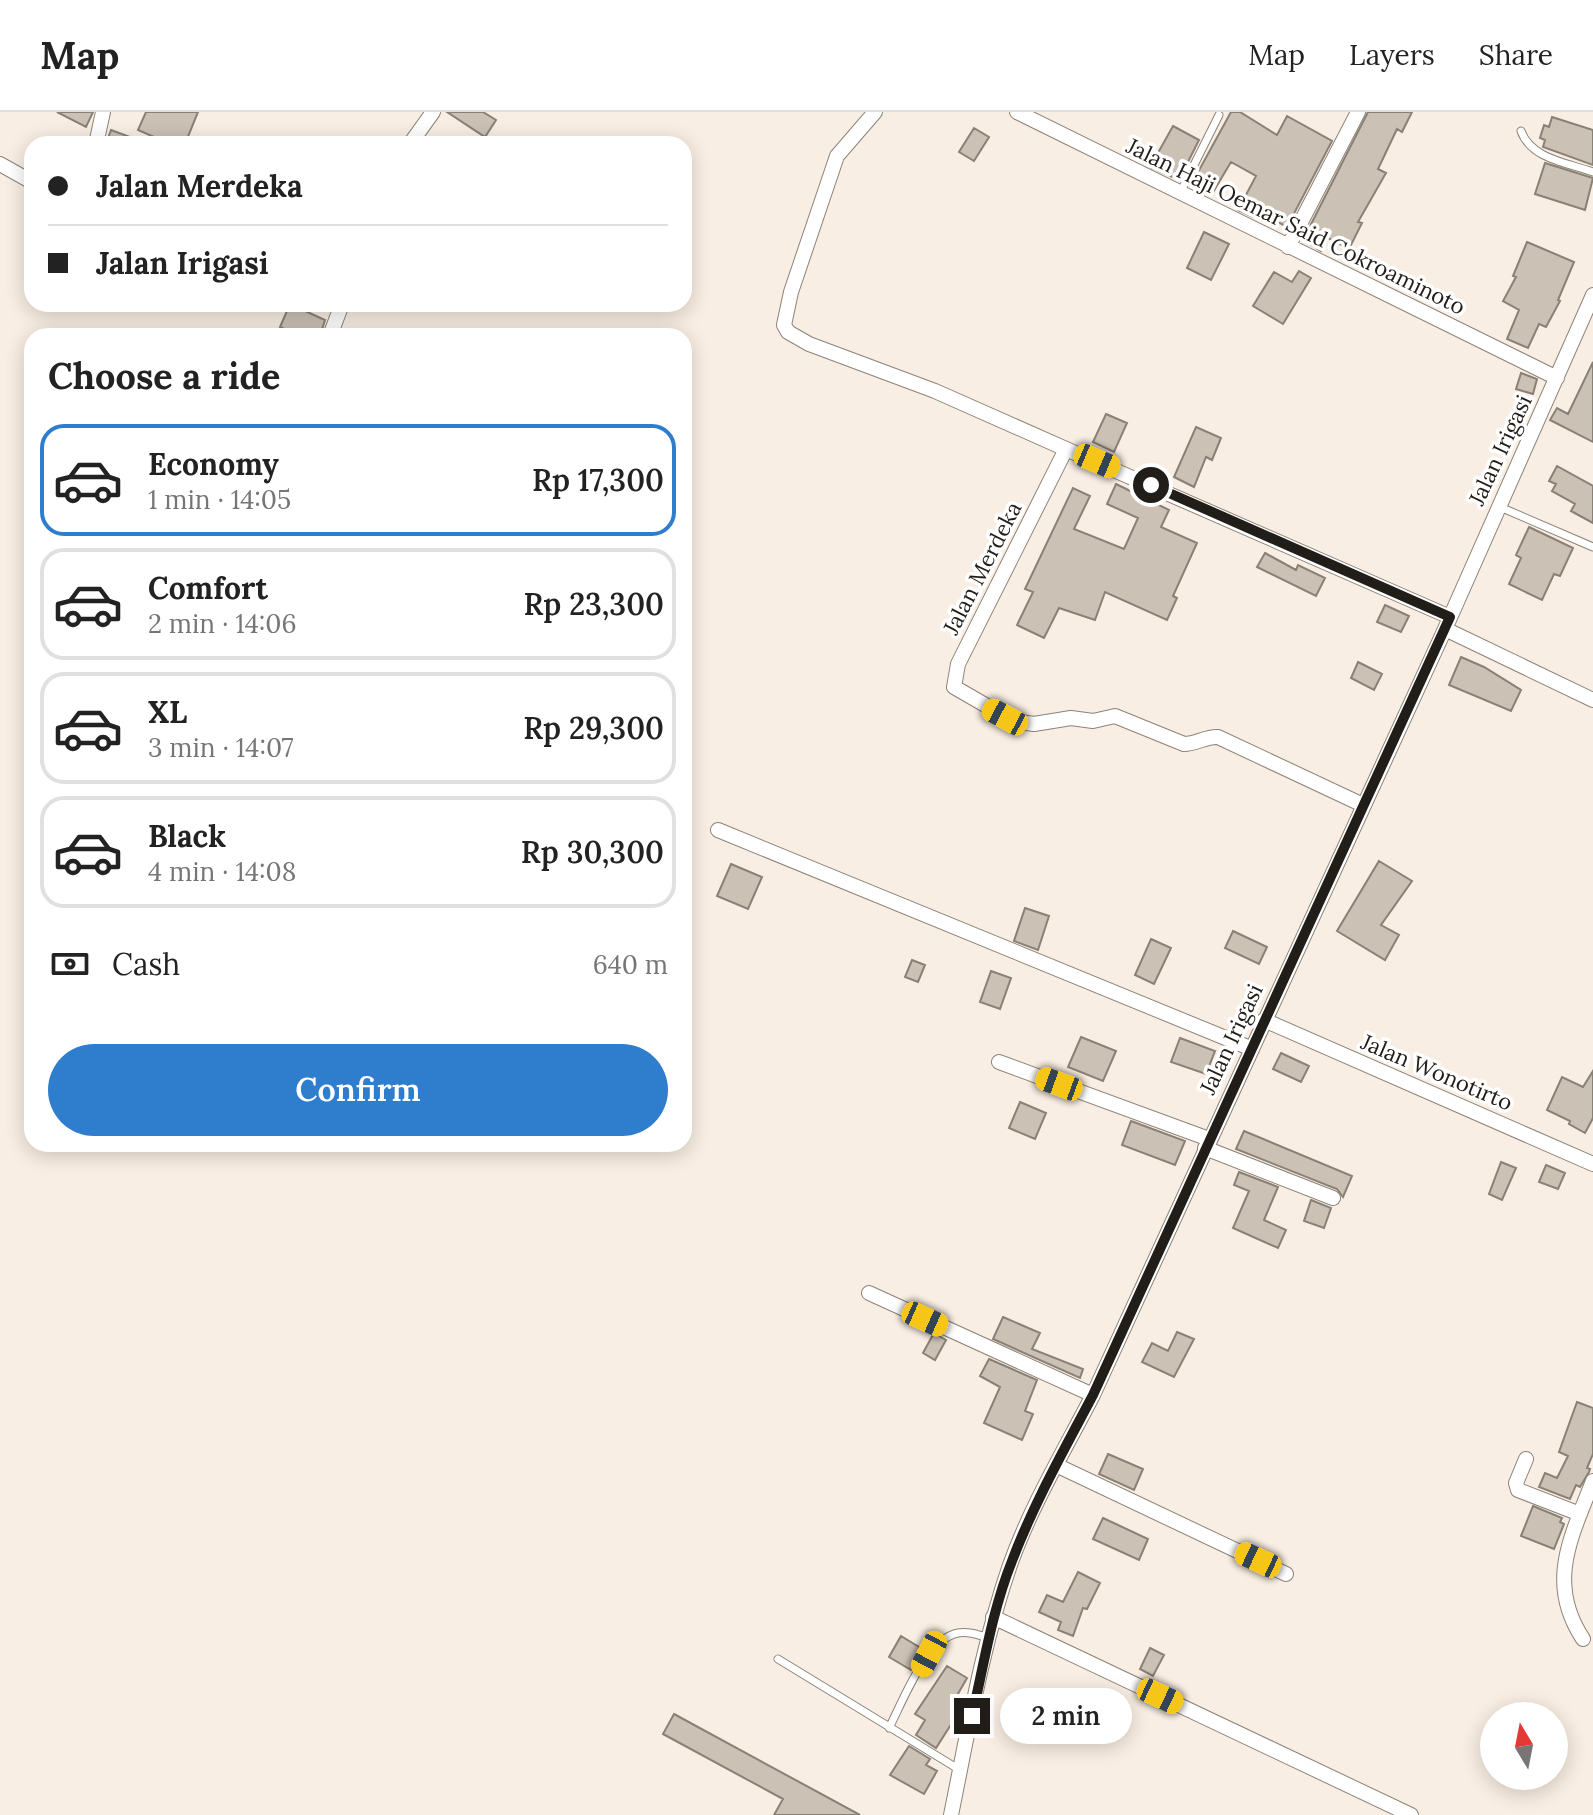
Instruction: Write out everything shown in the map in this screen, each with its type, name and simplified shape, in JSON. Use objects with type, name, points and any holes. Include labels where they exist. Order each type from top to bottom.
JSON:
[{"type":"street","points":[[98,136],[103,112]]},
{"type":"street","points":[[416,136],[433,112]]},
{"type":"street","points":[[875,112],[837,156],[791,292],[784,325],[788,332],[809,344],[935,391],[1448,623],[1593,700]]},
{"type":"street","name":"Jalan Haji Oemar Said Cokroaminoto","points":[[1017,112],[1557,378]]},
{"type":"street","points":[[1288,247],[1358,112]]},
{"type":"street","points":[[0,164],[24,178]]},
{"type":"street","name":"Jalan Irigasi","points":[[951,1815],[993,1617],[1022,1535],[1093,1395],[1448,623],[1593,295]]},
{"type":"street","name":"Jalan Merdeka","points":[[1066,449],[958,664],[954,687],[1013,721],[1022,723],[1071,718],[1093,721],[1110,715],[1184,744],[1210,736],[1218,737],[1363,805]]},
{"type":"street","points":[[718,830],[1250,1048]]},
{"type":"street","name":"Jalan Wonotirto","points":[[1264,1020],[1593,1164]]},
{"type":"street","points":[[999,1062],[1207,1144],[1333,1198]]},
{"type":"street","points":[[869,1293],[1093,1395]]},
{"type":"street","points":[[1526,1459],[1516,1483],[1518,1490],[1580,1514]]},
{"type":"street","points":[[1056,1465],[1286,1574]]},
{"type":"street","points":[[1583,1639],[1571,1620],[1563,1572],[1565,1555],[1593,1481]]},
{"type":"street","points":[[993,1617],[1411,1815]]},
{"type":"lane","points":[[1180,193],[1219,115]]},
{"type":"lane","points":[[1521,131],[1525,143],[1538,153],[1593,172]]},
{"type":"lane","points":[[1498,507],[1593,547]]},
{"type":"lane","points":[[889,1728],[929,1654],[942,1639],[967,1632],[989,1638]]},
{"type":"lane","points":[[778,1659],[960,1770]]},
{"type":"building","points":[[57,112],[93,112],[86,127]]},
{"type":"building","points":[[146,112],[198,112],[188,136],[152,136],[138,130]]},
{"type":"building","points":[[447,112],[483,112],[496,120],[483,136]]},
{"type":"building","points":[[1231,112],[1240,112],[1277,135],[1287,116],[1332,141],[1287,227],[1257,211],[1253,217],[1238,210],[1256,176],[1231,162],[1212,194],[1192,183]]},
{"type":"building","points":[[1368,112],[1412,112],[1402,132],[1397,129],[1378,169],[1386,173],[1358,222],[1362,223],[1349,249],[1328,238],[1321,251],[1303,240]]},
{"type":"building","points":[[1552,117],[1593,130],[1593,165],[1543,147],[1545,140],[1540,138],[1544,125],[1549,127]]},
{"type":"building","points":[[1173,126],[1199,140],[1179,180],[1150,167]]},
{"type":"building","points":[[974,128],[989,137],[974,161],[959,152]]},
{"type":"building","points":[[111,130],[127,136],[109,136]]},
{"type":"building","points":[[1545,163],[1593,178],[1585,210],[1535,194]]},
{"type":"building","points":[[1204,232],[1229,244],[1211,280],[1187,268]]},
{"type":"building","points":[[1527,242],[1574,262],[1560,301],[1546,327],[1539,324],[1528,348],[1507,339],[1519,310],[1503,301],[1516,277],[1513,276]]},
{"type":"building","points":[[1299,271],[1311,278],[1283,324],[1253,306],[1274,272],[1292,282]]},
{"type":"building","points":[[287,312],[308,312],[325,320],[322,328],[280,327]]},
{"type":"building","points":[[1593,362],[1593,442],[1550,420],[1557,408],[1568,414]]},
{"type":"building","points":[[1521,373],[1537,379],[1533,394],[1516,389]]},
{"type":"building","points":[[1106,414],[1127,423],[1114,452],[1093,442]]},
{"type":"building","points":[[1196,427],[1221,438],[1212,460],[1206,457],[1194,487],[1174,477]]},
{"type":"building","points":[[1557,466],[1593,486],[1593,523],[1571,511],[1575,504],[1552,491],[1556,484],[1549,481]]},
{"type":"building","points":[[1116,484],[1169,510],[1161,527],[1197,543],[1173,596],[1177,598],[1167,620],[1105,592],[1095,620],[1059,608],[1044,638],[1017,625],[1033,592],[1025,589],[1073,488],[1090,496],[1074,529],[1124,549],[1138,518],[1107,504]]},
{"type":"building","points":[[1529,527],[1573,548],[1560,576],[1554,574],[1542,600],[1509,584],[1521,558],[1516,555]]},
{"type":"building","points":[[1265,553],[1296,570],[1298,565],[1325,578],[1316,596],[1257,567]]},
{"type":"building","points":[[1385,605],[1409,616],[1401,632],[1377,622]]},
{"type":"building","points":[[1461,657],[1521,690],[1511,711],[1449,685]]},
{"type":"building","points":[[1358,662],[1382,674],[1374,690],[1351,678]]},
{"type":"building","points":[[1379,861],[1412,881],[1381,925],[1399,935],[1385,960],[1337,931]]},
{"type":"building","points":[[731,864],[762,877],[748,909],[717,896]]},
{"type":"building","points":[[1025,908],[1049,916],[1038,950],[1014,941]]},
{"type":"building","points":[[1233,931],[1267,947],[1259,964],[1225,948]]},
{"type":"building","points":[[1151,939],[1171,948],[1154,984],[1135,975]]},
{"type":"building","points":[[912,960],[925,965],[918,982],[905,977]]},
{"type":"building","points":[[991,971],[1011,978],[1000,1009],[980,1002]]},
{"type":"building","points":[[1081,1037],[1116,1051],[1103,1081],[1068,1067]]},
{"type":"building","points":[[1180,1038],[1215,1051],[1206,1074],[1171,1062]]},
{"type":"building","points":[[1281,1053],[1309,1066],[1301,1082],[1273,1069]]},
{"type":"building","points":[[1593,1071],[1593,1118],[1585,1133],[1569,1124],[1570,1121],[1547,1110],[1562,1077],[1583,1087]]},
{"type":"building","points":[[1020,1102],[1046,1113],[1035,1139],[1009,1128]]},
{"type":"building","points":[[1131,1121],[1185,1141],[1175,1165],[1122,1145]]},
{"type":"building","points":[[1244,1131],[1352,1176],[1343,1197],[1337,1189],[1236,1149]]},
{"type":"building","points":[[1501,1162],[1516,1168],[1502,1200],[1489,1194]]},
{"type":"building","points":[[1546,1165],[1565,1173],[1558,1189],[1539,1182]]},
{"type":"building","points":[[1239,1172],[1278,1187],[1264,1220],[1286,1230],[1278,1248],[1233,1228],[1249,1191],[1234,1185]]},
{"type":"building","points":[[1311,1200],[1331,1208],[1324,1228],[1304,1221]]},
{"type":"building","points":[[1003,1317],[1040,1333],[1032,1349],[1083,1369],[1080,1378],[993,1339]]},
{"type":"building","points":[[1177,1332],[1194,1339],[1174,1377],[1142,1362],[1152,1343],[1168,1351]]},
{"type":"building","points":[[934,1333],[946,1340],[935,1360],[923,1353]]},
{"type":"building","points":[[989,1359],[1037,1380],[1025,1411],[1033,1414],[1022,1440],[984,1423],[1000,1387],[980,1376]]},
{"type":"building","points":[[1577,1402],[1593,1408],[1593,1454],[1587,1468],[1589,1472],[1580,1487],[1576,1485],[1570,1499],[1539,1487],[1545,1473],[1557,1478],[1568,1456],[1559,1452]]},
{"type":"building","points":[[1108,1454],[1143,1469],[1134,1490],[1099,1474]]},
{"type":"building","points":[[1533,1506],[1562,1518],[1560,1522],[1564,1524],[1554,1549],[1521,1536]]},
{"type":"building","points":[[1103,1518],[1148,1539],[1139,1560],[1093,1539]]},
{"type":"building","points":[[1078,1572],[1100,1583],[1087,1609],[1083,1608],[1073,1636],[1058,1630],[1061,1622],[1039,1612],[1047,1595],[1063,1602]]},
{"type":"building","points":[[901,1636],[924,1650],[911,1670],[889,1657]]},
{"type":"building","points":[[1150,1648],[1164,1655],[1153,1676],[1140,1669]]},
{"type":"building","points":[[947,1666],[967,1678],[951,1706],[959,1712],[936,1748],[916,1735],[925,1720],[915,1714]]},
{"type":"building","points":[[674,1714],[860,1815],[774,1815],[783,1799],[663,1734]]},
{"type":"building","points":[[909,1746],[930,1759],[926,1765],[937,1771],[924,1794],[890,1775]]},
{"type":"route","points":[[972,1716],[993,1617],[1034,1508],[1093,1395],[1450,617],[1151,485]]}]
